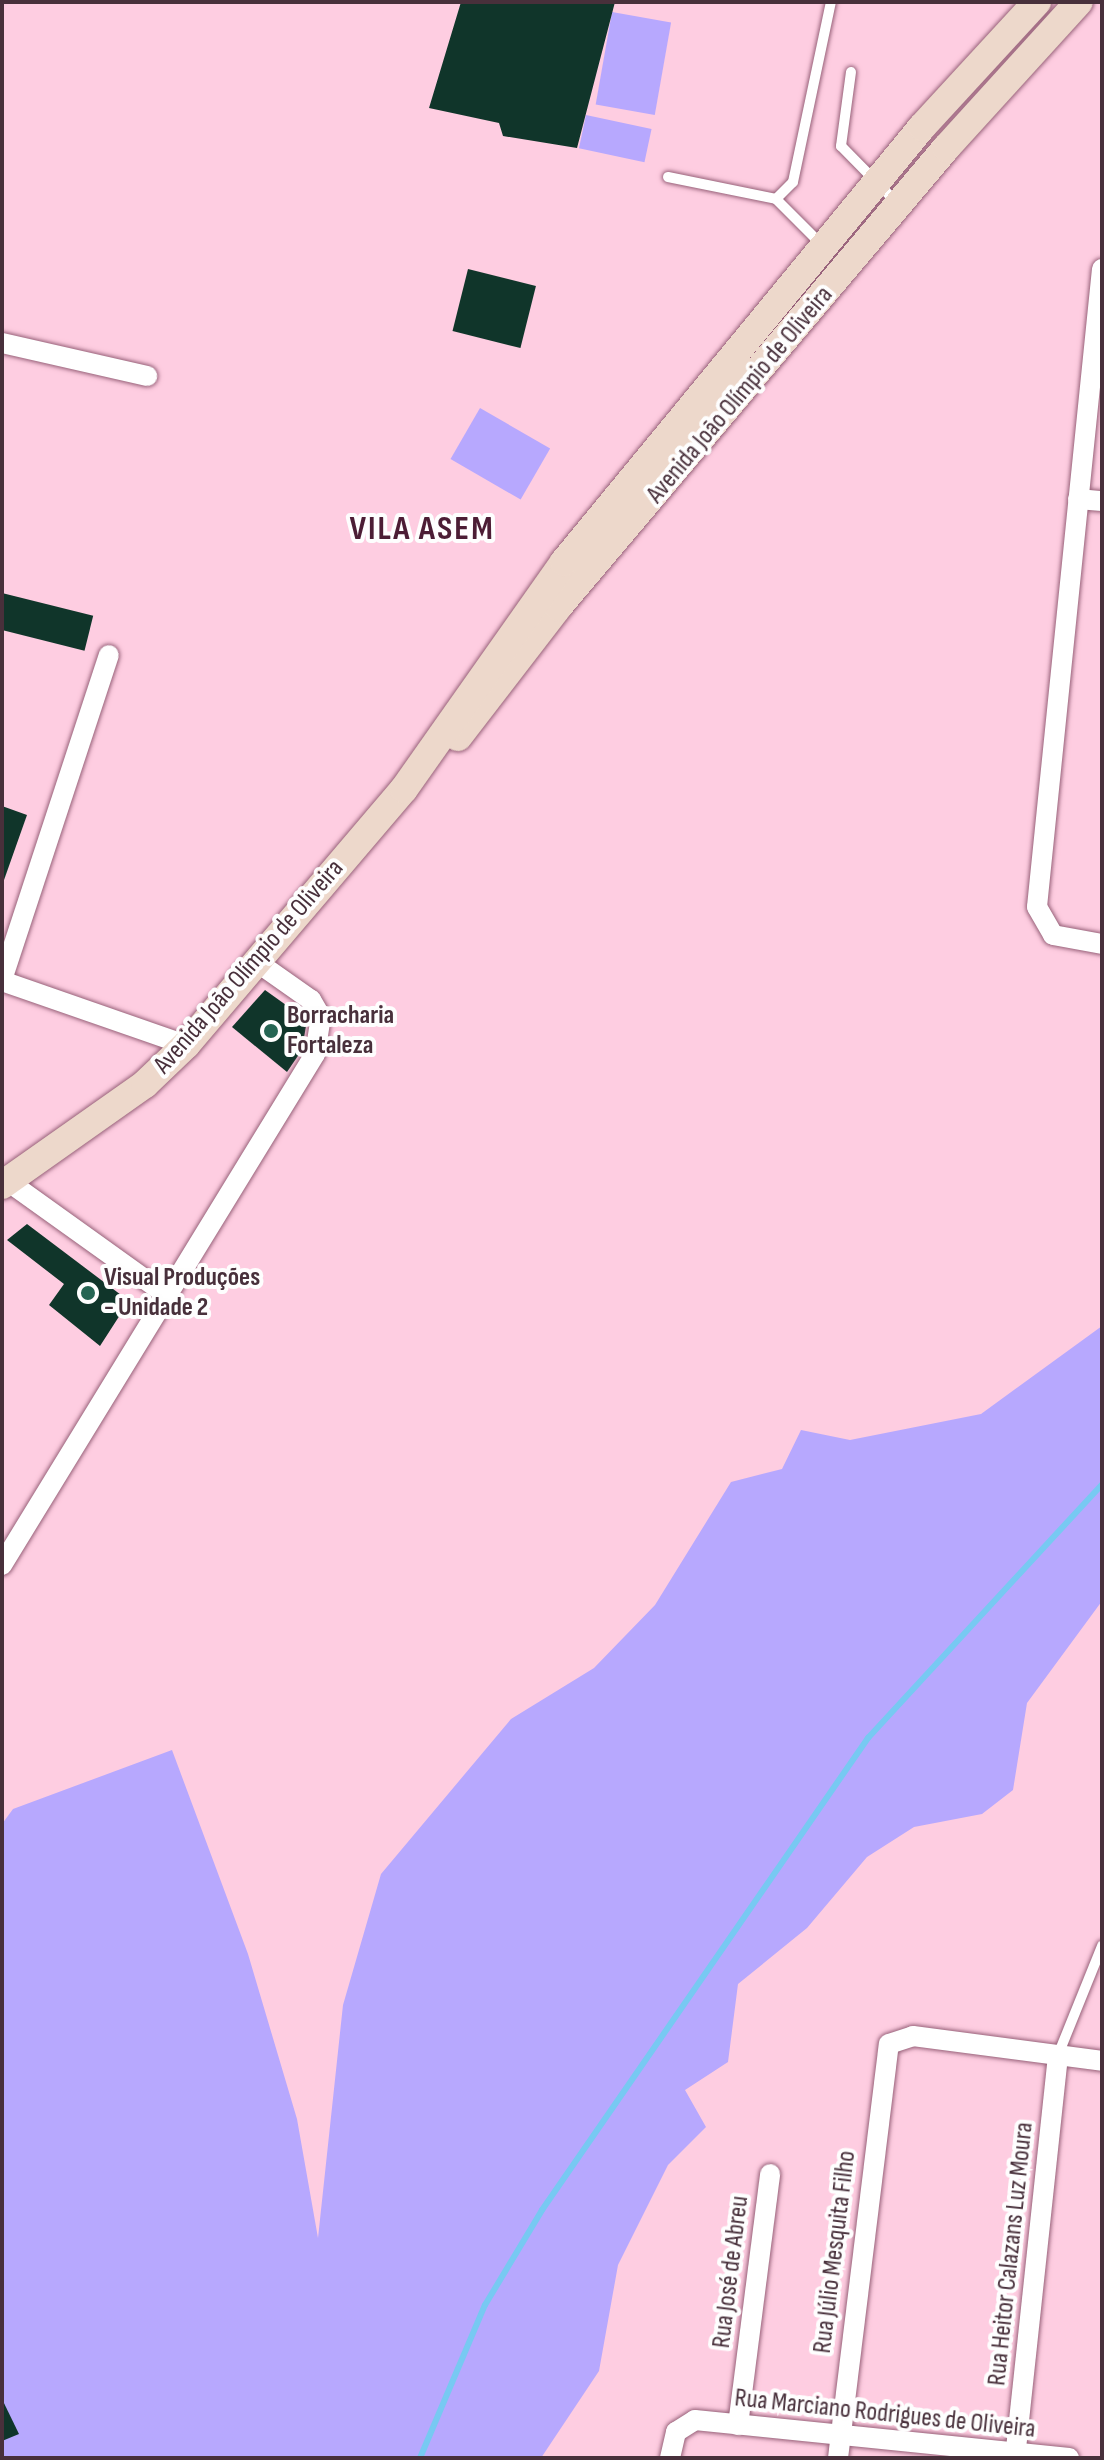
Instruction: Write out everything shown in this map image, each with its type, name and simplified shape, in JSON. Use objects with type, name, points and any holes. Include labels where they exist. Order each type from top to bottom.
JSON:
[{"type":"main road","name":"Avenida João Olímpio de Oliveira","points":[[5,1183],[145,1084],[186,1045],[404,789],[564,562],[875,183],[1037,2]]},
{"type":"main road","name":"Avenida João Olímpio de Oliveira","points":[[404,789],[430,774],[558,607],[899,204],[1079,2]]},
{"type":"street","points":[[1102,269],[1037,907],[1053,935],[1102,944]]},
{"type":"street","points":[[2,343],[147,376]]},
{"type":"street","points":[[1078,499],[1102,501]]},
{"type":"street","points":[[109,655],[2,980],[186,1045]]},
{"type":"street","points":[[2,1565],[171,1298],[322,1033],[311,1000],[257,962]]},
{"type":"street","points":[[5,1183],[171,1298]]},
{"type":"street","name":"Rua Júlio Mesquita Filho","points":[[838,2458],[884,2053],[913,2036],[1058,2055]]},
{"type":"street","points":[[1058,2055],[1102,2061]]},
{"type":"street","name":"Rua Heitor Calazans Luz Moura","points":[[1016,2456],[1058,2055]]},
{"type":"street","name":"Rua José de Abreu","points":[[738,2425],[770,2174]]},
{"type":"street","name":"Rua Marciano Rodrigues de Oliveira","points":[[670,2458],[676,2432],[695,2420],[1016,2456],[1069,2458]]},
{"type":"lane","points":[[776,199],[793,182],[831,2]]},
{"type":"lane","points":[[851,72],[841,146],[899,204]]},
{"type":"lane","points":[[668,177],[776,199],[846,270]]},
{"type":"lane","points":[[1058,2055],[1102,1946]]},
{"type":"shaded area","points":[[612,12],[671,22],[655,115],[596,105]]},
{"type":"shaded area","points":[[586,115],[652,129],[644,162],[579,148]]},
{"type":"shaded area","points":[[480,408],[550,448],[521,500],[450,459]]},
{"type":"shaded area","points":[[1102,1326],[1102,1601],[1027,1703],[1013,1790],[982,1814],[914,1827],[867,1857],[807,1928],[738,1984],[728,2062],[685,2090],[706,2127],[668,2165],[618,2265],[599,2371],[541,2458],[2,2458],[2,1824],[13,1809],[172,1750],[248,1954],[297,2119],[318,2238],[343,2005],[381,1874],[511,1719],[594,1668],[655,1605],[731,1482],[782,1469],[801,1430],[850,1440],[981,1414]]},
{"type":"building","points":[[461,2],[615,2],[577,148],[503,136],[499,123],[429,108]]},
{"type":"building","points":[[468,269],[536,286],[520,348],[453,331]]},
{"type":"building","points":[[2,593],[93,616],[84,651],[2,630]]},
{"type":"building","points":[[2,806],[27,815],[4,880],[2,880]]},
{"type":"building","name":"Borracharia Fortaleza","points":[[265,990],[307,1020],[302,1050],[287,1072],[232,1027]]},
{"type":"building","name":"Visual Produções - Unidade 2","points":[[27,1224],[129,1301],[100,1346],[49,1305],[64,1284],[7,1240]]},
{"type":"building","points":[[2,2399],[19,2434],[2,2441]]},
{"type":"waterway","points":[[420,2458],[485,2305],[542,2210],[868,1738],[1102,1484]]},
{"type":"place","name":"Borracharia Fortaleza","points":[[271,1031]]},
{"type":"place","name":"Visual Produções - Unidade 2","points":[[88,1293]]},
{"type":"district","name":"VILA ASEM","points":[[422,529]]}]
